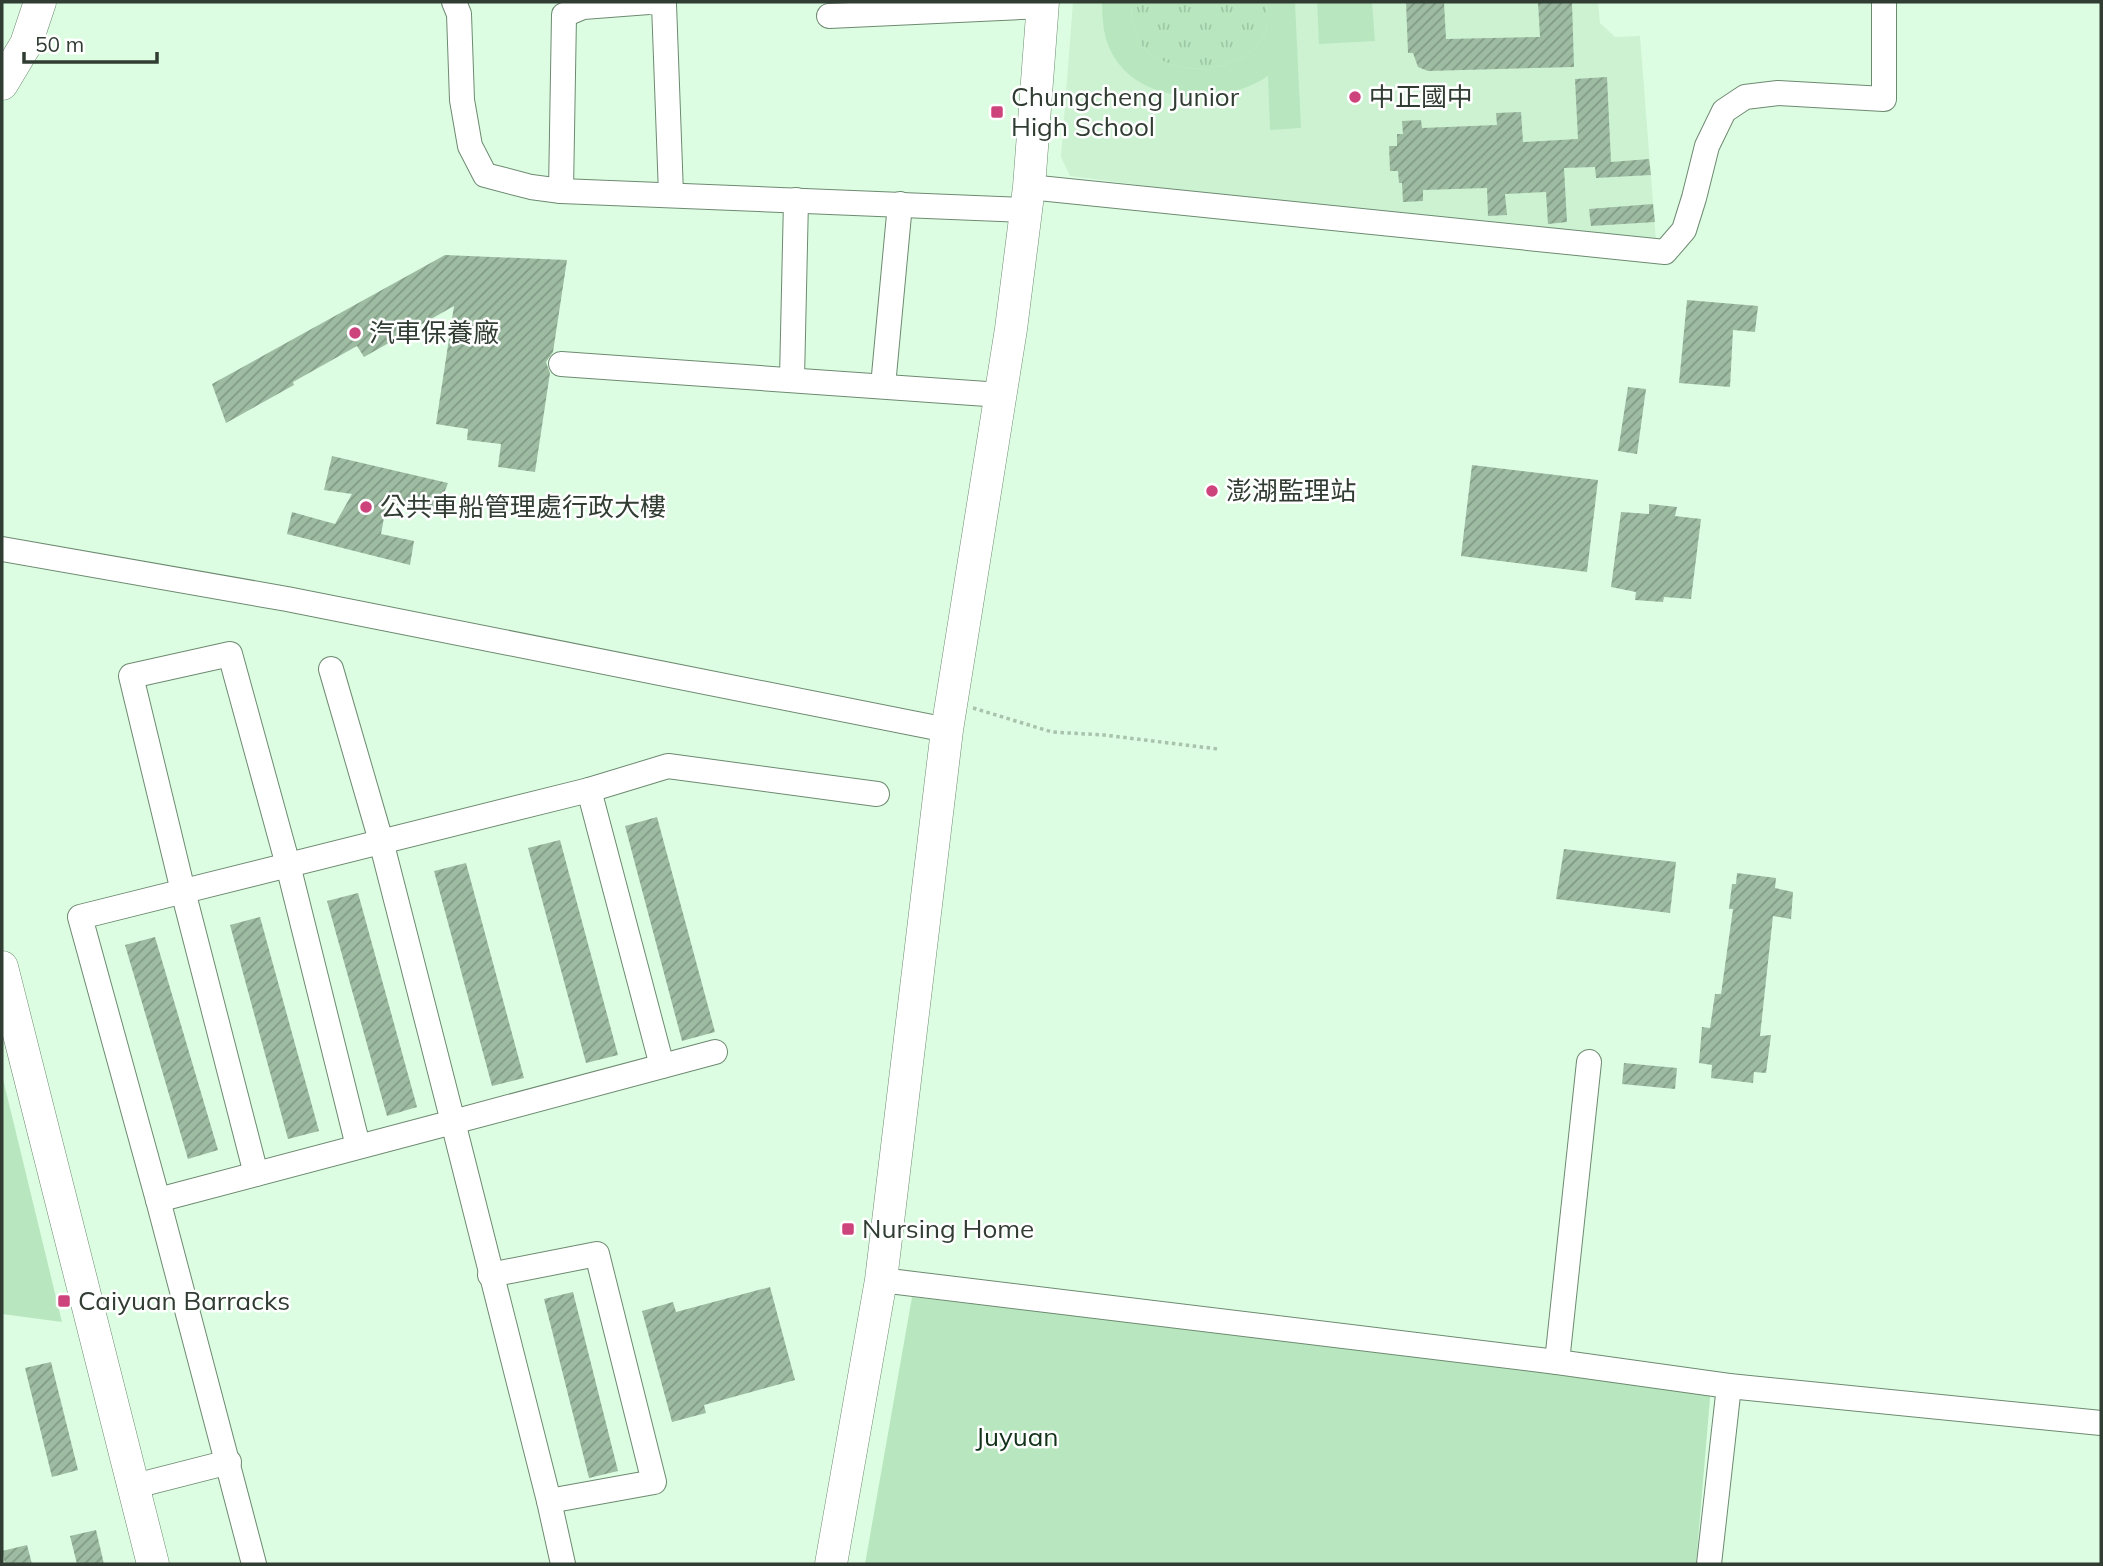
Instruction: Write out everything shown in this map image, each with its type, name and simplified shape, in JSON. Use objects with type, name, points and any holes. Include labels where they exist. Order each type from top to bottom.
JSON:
[{"type":"main road","points":[[2,84],[26,44],[40,2]]},
{"type":"main road","points":[[831,1564],[881,1280],[949,716],[1001,395],[1027,198],[1043,4]]},
{"type":"main road","points":[[2,967],[153,1564]]},
{"type":"street","points":[[454,2],[459,14],[462,100],[470,146],[485,175],[531,187],[561,191],[900,204],[1027,198],[1665,252],[1684,230],[1707,146],[1724,111],[1745,97],[1778,93],[1884,99],[1884,2]]},
{"type":"street","points":[[561,191],[565,15],[583,7],[649,2],[664,4],[671,194]]},
{"type":"street","points":[[829,16],[1043,4]]},
{"type":"street","points":[[792,379],[796,200]]},
{"type":"street","points":[[883,386],[900,204]]},
{"type":"street","points":[[561,364],[1001,395]]},
{"type":"street","points":[[2,549],[949,716]]},
{"type":"street","points":[[256,1174],[131,676],[230,654],[288,865],[358,1146]]},
{"type":"street","points":[[331,669],[381,841],[563,1564]]},
{"type":"street","points":[[254,1564],[229,1462],[80,917],[589,790],[668,766],[877,793]]},
{"type":"street","points":[[589,790],[662,1066]]},
{"type":"street","points":[[158,1200],[715,1052]]},
{"type":"street","points":[[1557,1362],[1589,1062]]},
{"type":"street","points":[[490,1275],[597,1254],[654,1482],[549,1501]]},
{"type":"street","points":[[881,1280],[1557,1362],[1728,1386],[2101,1423]]},
{"type":"street","points":[[1709,1564],[1728,1386]]},
{"type":"street","points":[[135,1486],[229,1462]]},
{"type":"path","points":[[949,716],[1052,732],[1104,735],[1218,749]]},
{"type":"shaded area","name":"中正國中","points":[[1073,2],[1598,2],[1600,23],[1615,37],[1640,36],[1656,241],[1377,216],[1070,176],[1061,157]]},
{"type":"green space","points":[[1102,2],[1131,2],[1137,38],[1156,58],[1187,68],[1205,68],[1222,66],[1252,51],[1266,30],[1266,2],[1295,2],[1301,128],[1270,130],[1268,76],[1227,93],[1203,96],[1179,95],[1157,90],[1137,80],[1120,65],[1108,45]]},
{"type":"green space","points":[[1131,2],[1266,2],[1266,30],[1252,51],[1238,60],[1222,66],[1187,68],[1156,58],[1144,48],[1133,26]]},
{"type":"green space","points":[[1317,2],[1372,2],[1375,41],[1319,44]]},
{"type":"green space","points":[[2,1075],[62,1322],[2,1314]]},
{"type":"green space","name":"Juyuan","points":[[912,1297],[1711,1387],[1696,1564],[865,1564]]},
{"type":"building","points":[[1406,2],[1444,2],[1446,39],[1540,37],[1538,2],[1572,2],[1574,67],[1428,71],[1418,67],[1413,53],[1408,53]]},
{"type":"building","points":[[1607,77],[1611,162],[1649,159],[1651,175],[1596,178],[1595,167],[1564,168],[1567,222],[1548,224],[1546,192],[1505,194],[1507,215],[1488,216],[1487,188],[1423,190],[1423,201],[1403,202],[1398,171],[1390,171],[1389,146],[1397,146],[1397,134],[1403,134],[1402,121],[1421,120],[1422,128],[1497,125],[1496,113],[1521,112],[1523,142],[1578,139],[1575,79]]},
{"type":"building","points":[[1653,204],[1655,222],[1591,226],[1589,209]]},
{"type":"building","points":[[445,255],[567,260],[553,352],[546,362],[550,373],[535,472],[498,467],[501,444],[467,440],[468,429],[436,424],[454,306],[364,357],[357,346],[226,423],[212,384]]},
{"type":"building","points":[[1687,300],[1758,306],[1755,332],[1733,330],[1730,387],[1679,383]]},
{"type":"building","points":[[1628,387],[1646,389],[1637,454],[1618,451]]},
{"type":"building","name":"公共車船管理處行政大樓","points":[[332,456],[448,483],[444,493],[451,494],[447,517],[387,502],[381,534],[414,541],[410,565],[287,534],[292,512],[335,524],[352,494],[324,490]]},
{"type":"building","points":[[1472,465],[1598,480],[1587,572],[1461,556]]},
{"type":"building","points":[[1649,504],[1677,507],[1675,516],[1701,519],[1691,599],[1664,597],[1663,602],[1635,600],[1636,592],[1611,587],[1621,512],[1649,514]]},
{"type":"building","points":[[657,817],[715,1032],[682,1041],[625,826]]},
{"type":"building","points":[[560,840],[618,1055],[586,1063],[528,848]]},
{"type":"building","points":[[1564,849],[1676,862],[1670,913],[1556,899]]},
{"type":"building","points":[[466,863],[524,1078],[492,1086],[434,871]]},
{"type":"building","points":[[1737,873],[1776,878],[1775,888],[1793,892],[1791,919],[1773,916],[1760,1036],[1771,1035],[1766,1073],[1754,1072],[1753,1083],[1711,1078],[1712,1065],[1699,1063],[1702,1027],[1710,1028],[1715,994],[1721,994],[1733,909],[1729,909],[1732,884],[1736,884]]},
{"type":"building","points":[[358,893],[417,1107],[387,1116],[327,901]]},
{"type":"building","points":[[260,917],[319,1131],[288,1139],[230,925]]},
{"type":"building","points":[[155,937],[218,1150],[188,1159],[125,945]]},
{"type":"building","points":[[1624,1063],[1677,1068],[1675,1089],[1622,1084]]},
{"type":"building","points":[[770,1287],[795,1380],[704,1405],[706,1413],[672,1422],[642,1311],[673,1302],[676,1312]]},
{"type":"building","points":[[573,1292],[618,1471],[589,1478],[544,1299]]},
{"type":"building","points":[[51,1362],[78,1470],[52,1477],[25,1368]]},
{"type":"building","points":[[96,1530],[104,1564],[77,1564],[70,1536]]},
{"type":"building","points":[[27,1545],[32,1564],[5,1564],[2,1551]]},
{"type":"place","name":"中正國中","points":[[1355,97]]},
{"type":"place","name":"Chungcheng Junior High School","points":[[997,112]]},
{"type":"place","name":"汽車保養廠","points":[[355,333]]},
{"type":"place","name":"澎湖監理站","points":[[1212,491]]},
{"type":"place","name":"公共車船管理處行政大樓","points":[[366,507]]},
{"type":"place","name":"Nursing Home","points":[[848,1229]]},
{"type":"place","name":"Caiyuan Barracks","points":[[64,1301]]}]
